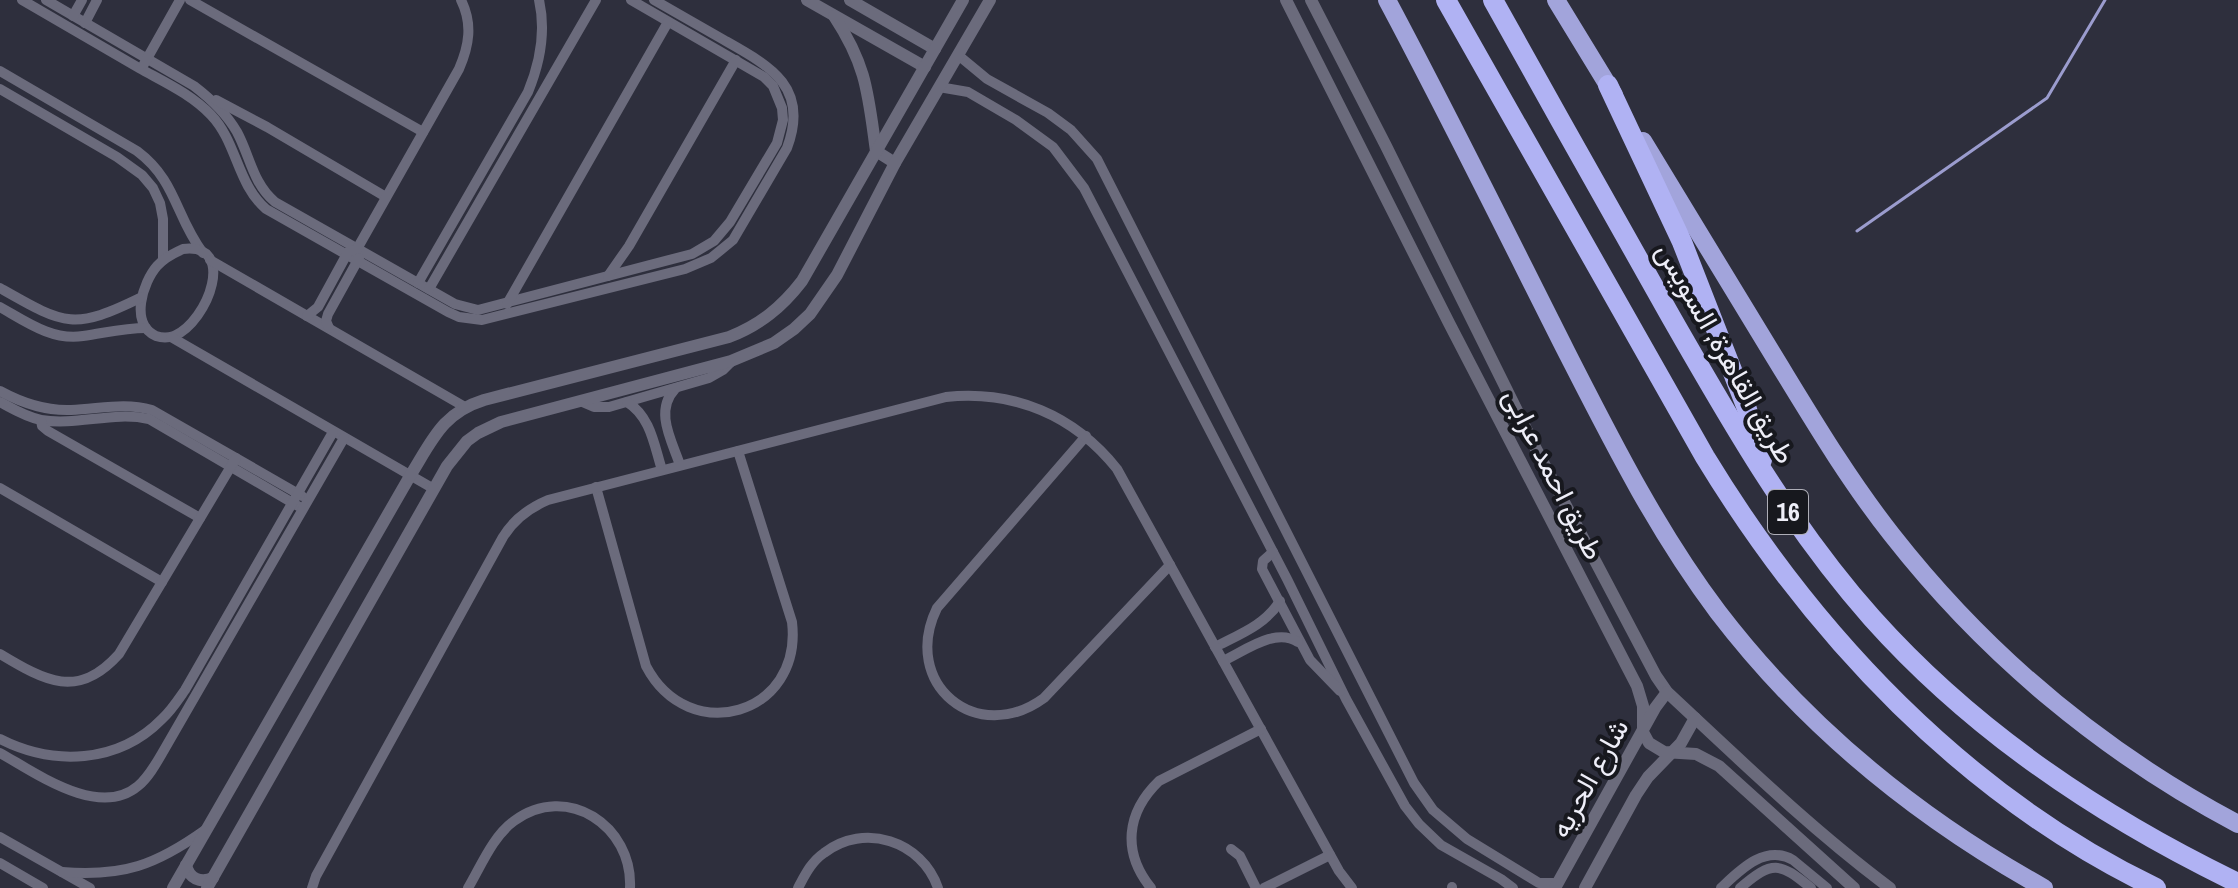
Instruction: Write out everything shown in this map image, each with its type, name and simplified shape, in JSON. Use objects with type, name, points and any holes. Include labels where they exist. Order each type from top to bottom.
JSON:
[{"type":"highway","points":[[1387,0],[1623,462],[1678,555],[1713,604],[1790,697],[1876,776],[1970,845],[2044,888]]},
{"type":"highway","points":[[1440,0],[1466,35]]},
{"type":"highway","name":"16","points":[[1446,0],[1705,457],[1773,561],[1835,637],[1912,717],[1976,772],[2079,845],[2156,888]]},
{"type":"highway","name":"طريق القاهرة, السويس","points":[[1493,0],[1766,480],[1849,592],[1918,667],[1964,709],[2038,766],[2115,818],[2238,883]]},
{"type":"highway","name":"طريق القاهرة, السويس","points":[[1556,0],[1846,471],[1916,565],[1978,632],[2055,703],[2150,772],[2238,824]]},
{"type":"highway","points":[[1608,85],[1682,242],[1752,424],[1766,480]]},
{"type":"highway","points":[[2079,845],[2127,888]]},
{"type":"street","points":[[22,0],[144,64],[194,86],[218,107],[237,132],[256,179],[267,195],[429,289],[461,312],[573,292]]},
{"type":"street","points":[[46,0],[144,64],[212,116],[228,139],[248,188],[259,203],[357,261],[482,320],[588,288],[698,265],[723,250],[741,228],[782,159],[793,134],[794,120],[793,105],[779,78],[769,67],[654,0]]},
{"type":"street","points":[[73,16],[82,0]]},
{"type":"street","points":[[85,23],[97,0]]},
{"type":"street","points":[[144,64],[180,0]]},
{"type":"street","points":[[190,0],[423,132]]},
{"type":"street","points":[[329,328],[326,321],[328,314],[357,261],[357,249],[459,69],[467,48],[469,25],[461,0]]},
{"type":"street","points":[[418,283],[528,92],[540,53],[542,30],[539,0]]},
{"type":"street","points":[[429,289],[596,0]]},
{"type":"street","points":[[588,288],[608,276],[692,254],[714,241],[730,222],[777,143],[783,120],[779,96],[764,77],[631,0]]},
{"type":"street","points":[[807,0],[925,67]]},
{"type":"street","points":[[850,0],[935,49]]},
{"type":"street","points":[[173,888],[439,429],[465,407],[729,337],[746,330],[777,309],[802,281],[963,0]]},
{"type":"street","points":[[186,865],[187,871],[195,879],[210,883],[328,672],[458,451],[478,433],[501,422],[731,361],[774,343],[794,329],[810,314],[837,275],[895,163],[990,0]]},
{"type":"street","name":"طريق احمد عرابى","points":[[1286,0],[1637,686],[1643,706],[1643,732]]},
{"type":"street","name":"طريق احمد عرابى","points":[[1311,0],[1535,447],[1651,668],[1667,692],[1733,753],[1821,832],[1890,888]]},
{"type":"street","points":[[834,16],[860,61],[867,86],[876,151],[895,163]]},
{"type":"street","points":[[507,304],[668,22]]},
{"type":"street","points":[[958,55],[987,79],[1048,113],[1071,130],[1097,159],[1409,773],[1433,810],[1467,839],[1539,883],[1556,886]]},
{"type":"street","points":[[608,276],[629,246],[736,60]]},
{"type":"street","points":[[0,71],[137,151],[160,171],[168,184],[190,234],[207,256],[213,279],[205,306],[187,328],[171,337],[160,337],[146,328],[142,319],[142,297],[147,280],[163,260],[183,249],[194,249],[207,256],[307,316],[465,407]]},
{"type":"street","points":[[939,87],[968,92],[1053,147],[1084,188],[1346,699],[1412,815],[1433,838],[1513,888]]},
{"type":"street","points":[[0,89],[142,175],[160,203],[163,260]]},
{"type":"street","points":[[528,92],[539,98]]},
{"type":"street","points":[[1000,111],[1010,93]]},
{"type":"street","points":[[207,96],[267,127],[386,197]]},
{"type":"street","points":[[129,165],[137,151]]},
{"type":"street","points":[[629,246],[631,261],[638,269]]},
{"type":"street","points":[[307,316],[318,307],[347,255],[357,249]]},
{"type":"street","points":[[0,288],[44,312],[73,320],[102,316],[142,297]]},
{"type":"street","points":[[0,307],[56,335],[80,337],[119,329],[146,328]]},
{"type":"street","points":[[171,337],[434,489]]},
{"type":"street","points":[[580,401],[599,408],[627,402],[713,376],[731,361]]},
{"type":"street","points":[[603,371],[611,393]]},
{"type":"street","points":[[677,388],[666,401],[664,417],[680,465]]},
{"type":"street","points":[[0,391],[53,410],[140,406],[163,415],[233,462]]},
{"type":"street","points":[[312,888],[507,530],[525,512],[540,503],[596,487],[946,397],[960,396],[1005,399],[1061,419],[1086,436],[1117,469],[1330,855],[1352,888]]},
{"type":"street","points":[[0,402],[41,420],[71,421],[122,416],[149,419],[306,504]]},
{"type":"street","points":[[627,402],[637,408],[647,422],[662,470]]},
{"type":"street","points":[[647,422],[664,417]]},
{"type":"street","points":[[41,420],[48,431],[200,518]]},
{"type":"street","points":[[0,739],[31,752],[71,758],[91,756],[111,751],[147,732],[163,719],[185,690],[295,498],[338,435]]},
{"type":"street","points":[[0,753],[72,791],[101,798],[128,793],[139,786],[164,750],[306,504],[338,435]]},
{"type":"street","points":[[1086,436],[937,608],[926,637],[926,653],[936,682],[946,695],[972,712],[1002,716],[1032,707],[1170,565]]},
{"type":"street","points":[[596,487],[652,678],[670,698],[693,710],[733,712],[757,702],[777,685],[789,661],[793,635],[792,622],[738,451]]},
{"type":"street","points":[[1227,464],[1247,453]]},
{"type":"street","points":[[0,654],[42,678],[57,682],[85,680],[99,673],[119,654],[233,462]]},
{"type":"street","points":[[0,488],[162,582]]},
{"type":"street","points":[[1273,552],[1263,561],[1262,569],[1301,645],[1318,670],[1346,699]]},
{"type":"street","points":[[1215,647],[1261,623],[1280,601]]},
{"type":"street","points":[[1261,623],[1270,639]]},
{"type":"street","points":[[1223,661],[1270,639],[1284,636],[1301,645]]},
{"type":"street","points":[[304,660],[328,672]]},
{"type":"street","name":"شارع الحريه","points":[[1556,886],[1655,708],[1667,692]]},
{"type":"street","name":"شارع الحريه","points":[[1585,888],[1636,795],[1686,735],[1695,718]]},
{"type":"street","points":[[1151,888],[1136,863],[1131,833],[1140,804],[1148,792],[1159,781],[1261,729]]},
{"type":"street","points":[[1643,732],[1653,747],[1671,753],[1696,754],[1719,766],[1854,888]]},
{"type":"street","points":[[23,766],[31,752]]},
{"type":"street","points":[[1719,766],[1722,755],[1733,753]]},
{"type":"street","points":[[1395,787],[1409,773]]},
{"type":"street","points":[[1615,782],[1636,795]]},
{"type":"street","points":[[468,888],[502,832],[512,823],[535,810],[561,807],[587,813],[609,829],[629,863],[630,888]]},
{"type":"street","points":[[62,872],[100,873],[138,867],[162,858],[207,829]]},
{"type":"street","points":[[0,837],[90,888]]},
{"type":"street","points":[[798,888],[812,863],[822,853],[846,841],[873,838],[911,851],[930,870],[938,888]]},
{"type":"street","points":[[1231,849],[1240,856],[1256,888]]},
{"type":"street","points":[[1264,888],[1330,855]]},
{"type":"street","points":[[1779,855],[1781,868]]},
{"type":"street","points":[[1721,888],[1763,856],[1779,855],[1793,860],[1808,881]]},
{"type":"street","points":[[0,863],[42,888]]},
{"type":"street","points":[[1738,873],[1744,885],[1768,869],[1781,868],[1827,888]]},
{"type":"waterway","points":[[1857,231],[2047,98],[2105,0]]}]
